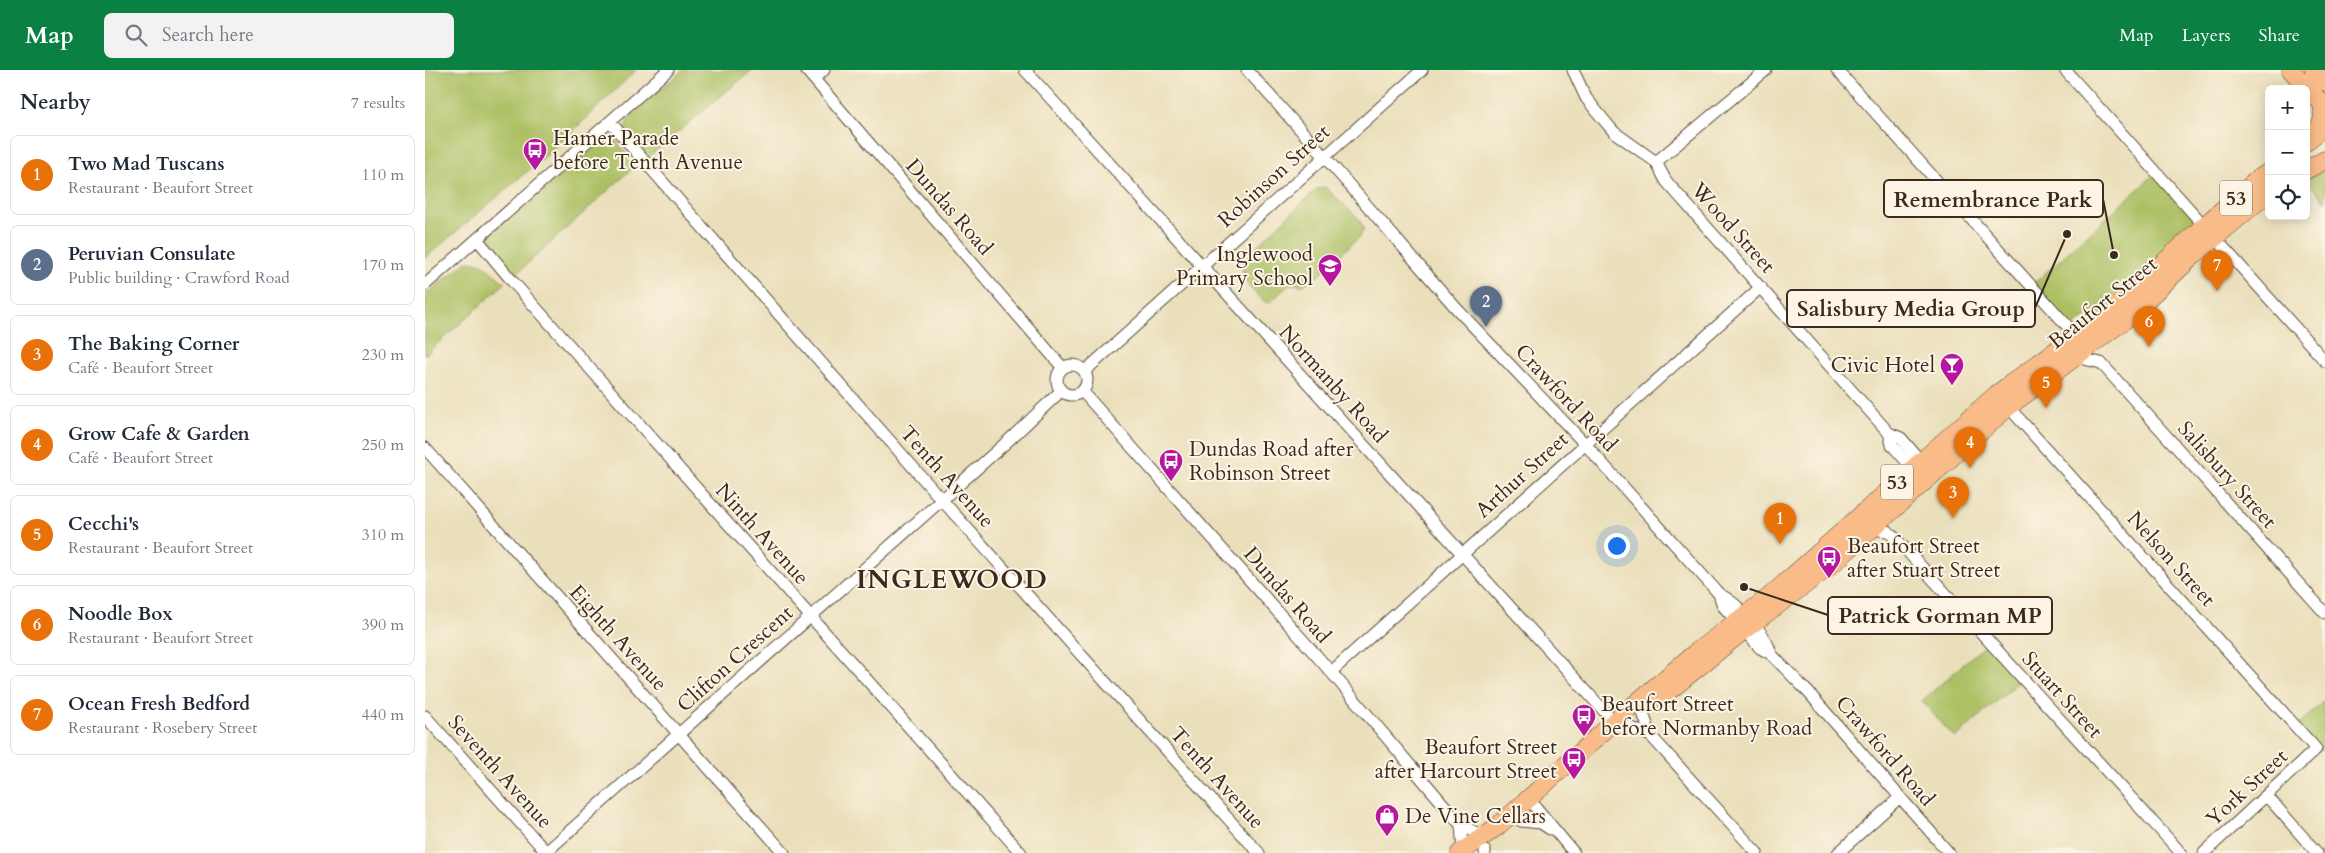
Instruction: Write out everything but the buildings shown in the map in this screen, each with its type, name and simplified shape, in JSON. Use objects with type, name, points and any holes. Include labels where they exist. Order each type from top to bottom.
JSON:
[{"type":"main road","points":[[2291,70],[2323,106],[2324,116],[2322,124],[2319,131],[2310,139]]},
{"type":"main road","points":[[2314,70],[2325,82]]},
{"type":"main road","points":[[2310,149],[2325,140]]},
{"type":"main road","points":[[2310,168],[2325,160]]},
{"type":"main road","name":"Beaufort Street","points":[[1620,724],[1643,713],[1917,465],[2003,400],[2080,347],[2103,336],[2153,295],[2258,179],[2265,175]]},
{"type":"main road","name":"Beaufort Street","points":[[2080,347],[2115,307],[2210,231],[2265,195]]},
{"type":"main road","name":"Beaufort Street","points":[[1484,848],[1620,724],[1744,623],[1830,566],[1929,478],[2003,400]]},
{"type":"main road","name":"Beaufort Street","points":[[1461,852],[1484,848],[1521,821],[1533,804]]},
{"type":"street","points":[[425,285],[668,70]]},
{"type":"street","points":[[810,74],[824,70]]},
{"type":"street","name":"Normanby Road","points":[[1025,70],[1462,554],[1620,724]]},
{"type":"street","name":"Crawford Road","points":[[1247,70],[1325,156],[1456,308],[1585,444],[1719,594],[1723,606],[1744,623],[1760,648],[1771,654],[1808,692],[1949,853]]},
{"type":"street","name":"Robinson Street","points":[[1085,371],[1422,70]]},
{"type":"street","name":"Wood Street","points":[[1573,70],[1587,98],[1614,132],[1656,162],[1666,181],[1889,433],[1892,446],[1917,465],[1929,478]]},
{"type":"street","points":[[1656,162],[1766,70]]},
{"type":"street","points":[[1837,70],[2080,347],[2101,363]]},
{"type":"street","points":[[2065,70],[2325,361]]},
{"type":"street","name":"Dundas Road","points":[[810,74],[1063,368]]},
{"type":"street","name":"Tenth Avenue","points":[[610,122],[941,498],[1259,853]]},
{"type":"street","name":"Ninth Avenue","points":[[477,239],[519,290],[1021,853]]},
{"type":"street","name":"Arthur Street","points":[[1331,672],[1761,287]]},
{"type":"street","points":[[2101,363],[2099,348],[2103,336]]},
{"type":"street","name":"Salisbury Street","points":[[2101,363],[2325,613]]},
{"type":"street","points":[[1074,365],[1085,371],[1088,382],[1083,392],[1074,396],[1061,391],[1057,379],[1063,368],[1074,365]]},
{"type":"street","name":"Clifton Crescent","points":[[546,853],[941,498],[1009,440],[1061,391]]},
{"type":"street","name":"Dundas Road","points":[[1083,392],[1331,672],[1461,825],[1484,848]]},
{"type":"street","name":"Nelson Street","points":[[2003,400],[2316,749]]},
{"type":"street","name":"Eighth Avenue","points":[[425,448],[784,853]]},
{"type":"street","name":"Stuart Street","points":[[1869,530],[1888,531],[2181,853]]},
{"type":"street","points":[[1643,713],[1651,736],[1757,853]]},
{"type":"street","name":"Seventh Avenue","points":[[425,716],[546,853]]},
{"type":"street","points":[[1620,724],[1651,736]]},
{"type":"street","name":"York Street","points":[[2205,853],[2316,749]]},
{"type":"street","points":[[2267,796],[2317,853]]},
{"type":"street","points":[[1838,853],[1900,797]]},
{"type":"street","points":[[1533,804],[1574,853]]},
{"type":"street","points":[[1521,821],[1541,823],[1554,831]]},
{"type":"street","points":[[1461,825],[1461,852]]},
{"type":"green space","points":[[425,70],[636,70],[556,147],[425,258]]},
{"type":"green space","points":[[683,70],[752,70],[647,158],[624,131],[629,118]]},
{"type":"green space","points":[[600,139],[616,141],[636,165],[514,276],[488,245],[488,233]]},
{"type":"green space","points":[[2325,170],[2325,202],[2310,184],[2310,177]]},
{"type":"green space","points":[[2157,172],[2199,219],[2135,281],[2071,328],[2031,286]]},
{"type":"green space","points":[[1325,187],[1358,218],[1364,228],[1360,236],[1319,275],[1303,285],[1290,284],[1270,302],[1265,302],[1246,281],[1242,264],[1260,243],[1317,189]]},
{"type":"green space","points":[[465,263],[482,264],[505,283],[425,355],[425,295]]},
{"type":"green space","points":[[1989,641],[2022,679],[1955,738],[1922,701]]},
{"type":"green space","points":[[2325,700],[2325,750],[2316,749],[2296,727]]},
{"type":"place","name":"Hamer Parade before Tenth Avenue","points":[[535,171]]},
{"type":"place","name":"Salisbury Media Group","points":[[2067,234]]},
{"type":"place","name":"Remembrance Park","points":[[2114,255]]},
{"type":"place","name":"Inglewood Primary School","points":[[1330,287]]},
{"type":"place","name":"Ocean Fresh Bedford","points":[[2217,291]]},
{"type":"place","name":"Peruvian Consulate","points":[[1486,327]]},
{"type":"place","name":"Noodle Box","points":[[2149,347]]},
{"type":"place","name":"Civic Hotel","points":[[1952,386]]},
{"type":"place","name":"Cecchi's","points":[[2046,408]]},
{"type":"place","name":"Grow Cafe & Garden","points":[[1970,468]]},
{"type":"place","name":"Dundas Road after Robinson Street","points":[[1171,482]]},
{"type":"place","name":"The Baking Corner","points":[[1953,518]]},
{"type":"place","name":"Two Mad Tuscans","points":[[1780,544]]},
{"type":"place","name":"Beaufort Street after Stuart Street","points":[[1829,579]]},
{"type":"place","name":"Patrick Gorman MP","points":[[1744,587]]},
{"type":"place","name":"Beaufort Street before Normanby Road","points":[[1584,737]]},
{"type":"place","name":"Beaufort Street after Harcourt Street","points":[[1574,780]]},
{"type":"place","name":"De Vine Cellars","points":[[1387,837]]},
{"type":"district","name":"INGLEWOOD","points":[[952,579]]}]
